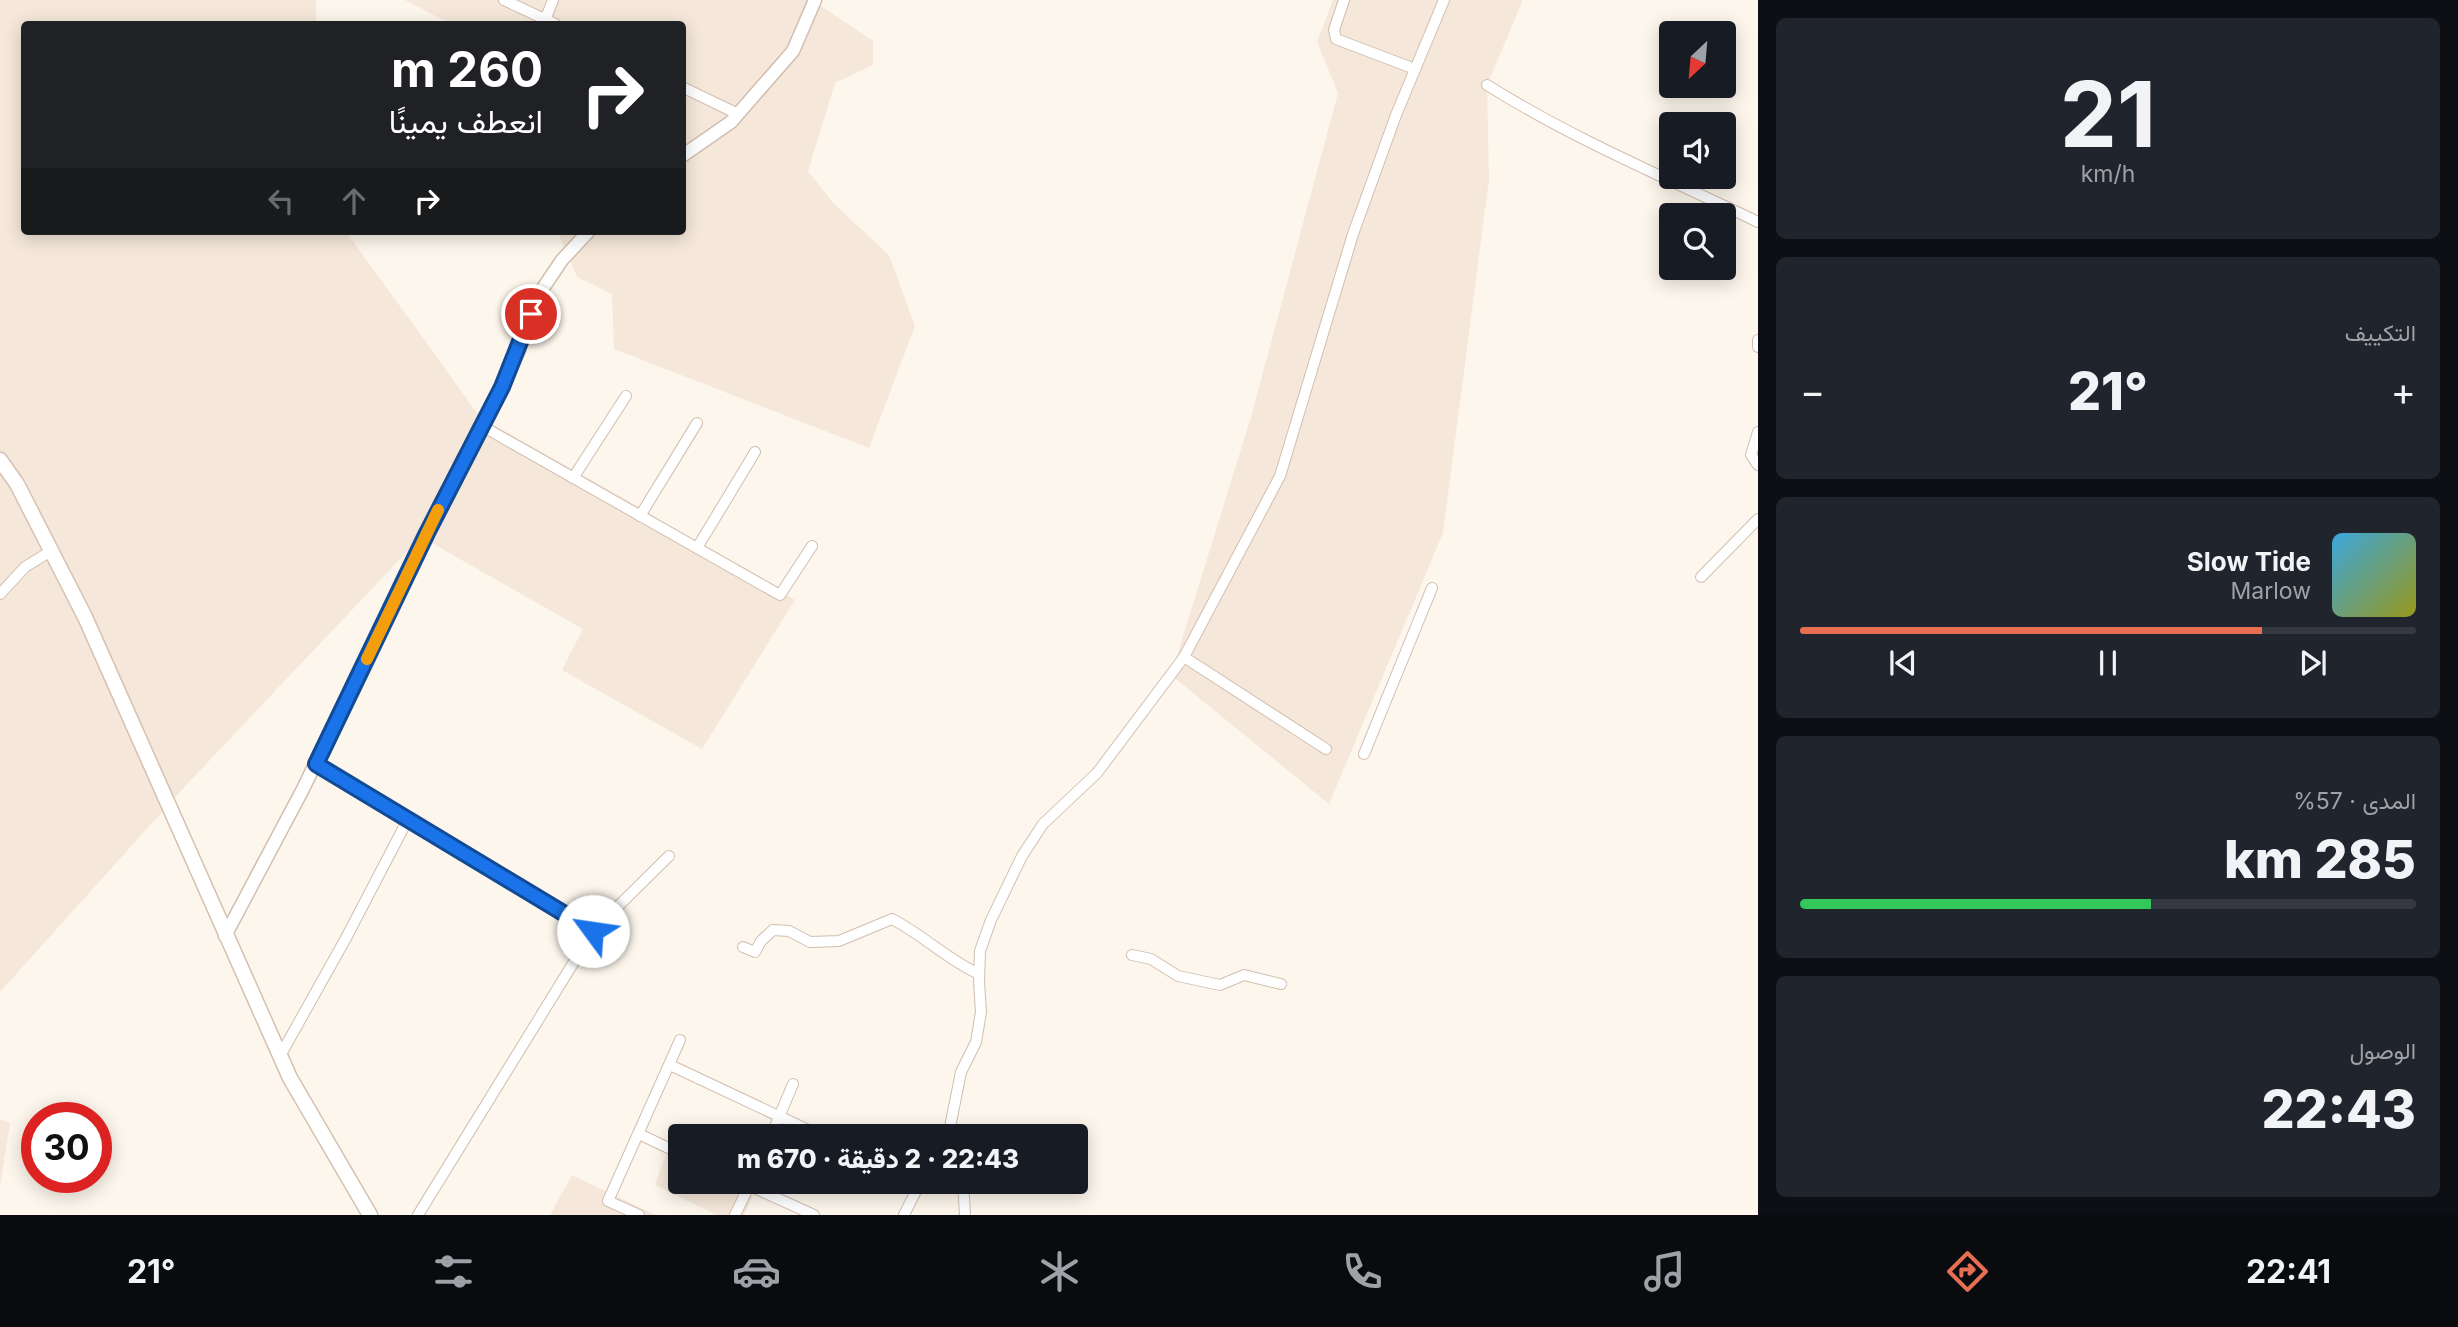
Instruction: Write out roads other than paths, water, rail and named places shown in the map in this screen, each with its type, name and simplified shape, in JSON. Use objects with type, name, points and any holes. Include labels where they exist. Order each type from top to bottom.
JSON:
[{"type":"main road","points":[[0,460],[17,484],[85,617],[290,1078],[370,1215]]},
{"type":"street","points":[[504,0],[548,21]]},
{"type":"street","points":[[550,21],[553,0]]},
{"type":"street","points":[[686,153],[731,122],[793,51],[815,0]]},
{"type":"street","points":[[1344,0],[1334,30],[1336,39],[1415,69]]},
{"type":"street","points":[[951,1124],[961,1072],[976,1042],[981,1012],[980,951],[991,920],[1022,856],[1043,824],[1097,773],[1184,657],[1280,477],[1353,234],[1444,0]]},
{"type":"street","points":[[1487,85],[1527,110],[1574,134],[1758,222]]},
{"type":"street","points":[[686,89],[738,114]]},
{"type":"street","points":[[225,936],[316,764],[427,533],[482,426],[519,350],[537,297],[562,260],[585,235]]},
{"type":"street","points":[[1758,340],[1758,347]]},
{"type":"street","points":[[573,478],[626,396]]},
{"type":"street","points":[[640,516],[697,424]]},
{"type":"street","points":[[482,426],[780,595],[812,546]]},
{"type":"street","points":[[1758,432],[1751,455],[1758,465]]},
{"type":"street","points":[[697,548],[755,452]]},
{"type":"street","points":[[1701,577],[1758,519]]},
{"type":"street","points":[[0,594],[25,567],[51,551]]},
{"type":"street","points":[[1364,754],[1432,587]]},
{"type":"street","points":[[1184,657],[1326,749]]},
{"type":"street","points":[[316,764],[593,931]]},
{"type":"street","points":[[280,1056],[407,821]]},
{"type":"street","points":[[418,1215],[593,931],[669,856]]},
{"type":"street","points":[[743,947],[755,952],[761,941],[773,930],[789,931],[810,942],[839,941],[892,919],[960,965],[979,974]]},
{"type":"street","points":[[1132,955],[1151,960],[1178,976],[1220,985],[1244,975],[1281,985]]},
{"type":"street","points":[[639,1215],[608,1201],[680,1040]]},
{"type":"street","points":[[670,1065],[796,1124]]},
{"type":"street","points":[[776,1124],[793,1084]]},
{"type":"street","points":[[639,1134],[668,1148]]},
{"type":"street","points":[[735,1215],[742,1194]]},
{"type":"street","points":[[769,1194],[814,1215]]},
{"type":"street","points":[[904,1215],[914,1194]]},
{"type":"street","points":[[964,1194],[965,1215]]}]
